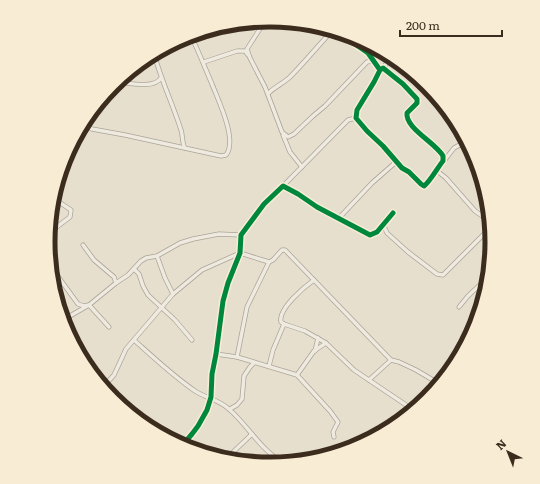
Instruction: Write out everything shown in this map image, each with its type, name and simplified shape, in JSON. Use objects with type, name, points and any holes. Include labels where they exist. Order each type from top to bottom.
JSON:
[{"type":"street","points":[[250,58],[247,49],[262,27]]},
{"type":"street","points":[[268,94],[271,90],[278,87],[290,77],[328,35]]},
{"type":"street","points":[[89,126],[92,129],[224,156],[226,155],[230,149],[229,129],[204,62],[193,41]]},
{"type":"street","points":[[356,45],[368,53],[381,69],[398,80],[417,99],[417,103],[408,113],[408,119],[419,133],[442,153],[443,162]]},
{"type":"street","points":[[204,62],[237,50],[245,51],[265,87],[288,148],[302,167]]},
{"type":"street","points":[[156,60],[182,134],[184,146],[186,148]]},
{"type":"street","points":[[282,132],[288,137],[294,134],[325,106],[368,62],[374,62]]},
{"type":"street","points":[[387,62],[381,69],[357,110],[356,118],[367,131],[383,146],[402,168],[409,172],[424,186],[427,184],[446,156],[454,148],[461,144]]},
{"type":"street","points":[[126,82],[156,83],[161,78]]},
{"type":"street","points":[[265,87],[271,90]]},
{"type":"street","points":[[187,440],[208,410],[211,397],[212,369],[216,354],[223,301],[228,283],[240,253],[241,235],[264,204],[284,186],[348,120],[356,118]]},
{"type":"street","points":[[339,218],[372,183],[396,162]]},
{"type":"street","points":[[436,170],[446,178],[475,211],[483,217]]},
{"type":"street","points":[[284,186],[317,207],[370,235],[377,232],[394,213]]},
{"type":"street","points":[[55,228],[70,216],[71,210],[59,202]]},
{"type":"street","points":[[383,224],[387,233],[408,252],[438,274],[443,274],[485,233]]},
{"type":"street","points":[[68,317],[89,305],[116,283],[128,276],[141,261],[152,256],[157,256],[168,249],[193,239],[219,234],[241,235]]},
{"type":"street","points":[[83,244],[86,251],[94,260],[114,277],[116,283]]},
{"type":"street","points":[[237,357],[246,307],[269,262],[273,260],[282,250],[285,250],[391,360],[399,362],[434,381]]},
{"type":"street","points":[[107,383],[114,375],[126,349],[161,307],[173,294],[202,270],[240,253],[269,262]]},
{"type":"street","points":[[157,256],[173,294]]},
{"type":"street","points":[[134,269],[139,274],[148,295],[175,320],[192,340]]},
{"type":"street","points":[[58,276],[78,304],[84,306],[89,305]]},
{"type":"street","points":[[314,280],[289,303],[281,318],[281,322],[305,331],[326,343],[354,370],[409,407]]},
{"type":"street","points":[[459,307],[481,284]]},
{"type":"street","points":[[89,305],[109,327]]},
{"type":"street","points":[[269,366],[273,350],[284,324]]},
{"type":"street","points":[[297,375],[314,351],[318,338]]},
{"type":"street","points":[[134,340],[158,362],[195,391],[211,397],[230,409],[263,447],[275,457]]},
{"type":"street","points":[[314,351],[326,343]]},
{"type":"street","points":[[216,354],[237,357],[297,375],[330,411],[338,422],[333,432],[334,437]]},
{"type":"street","points":[[369,380],[391,360]]},
{"type":"street","points":[[230,409],[237,405],[242,399],[244,376],[254,363]]},
{"type":"street","points":[[232,454],[252,434]]},
{"type":"cycle path","points":[[356,45],[368,53],[380,70]]},
{"type":"cycle path","points":[[383,68],[403,84],[417,99],[417,103],[407,113],[408,119],[416,130],[443,156],[443,161],[424,186],[409,172],[402,168],[356,118],[357,110],[380,70],[383,68]]},
{"type":"cycle path","points":[[187,440],[198,426],[207,410],[211,397],[212,374],[223,301],[228,283],[240,253],[241,235],[264,204],[283,186],[317,207],[370,235],[377,232],[393,213]]}]
